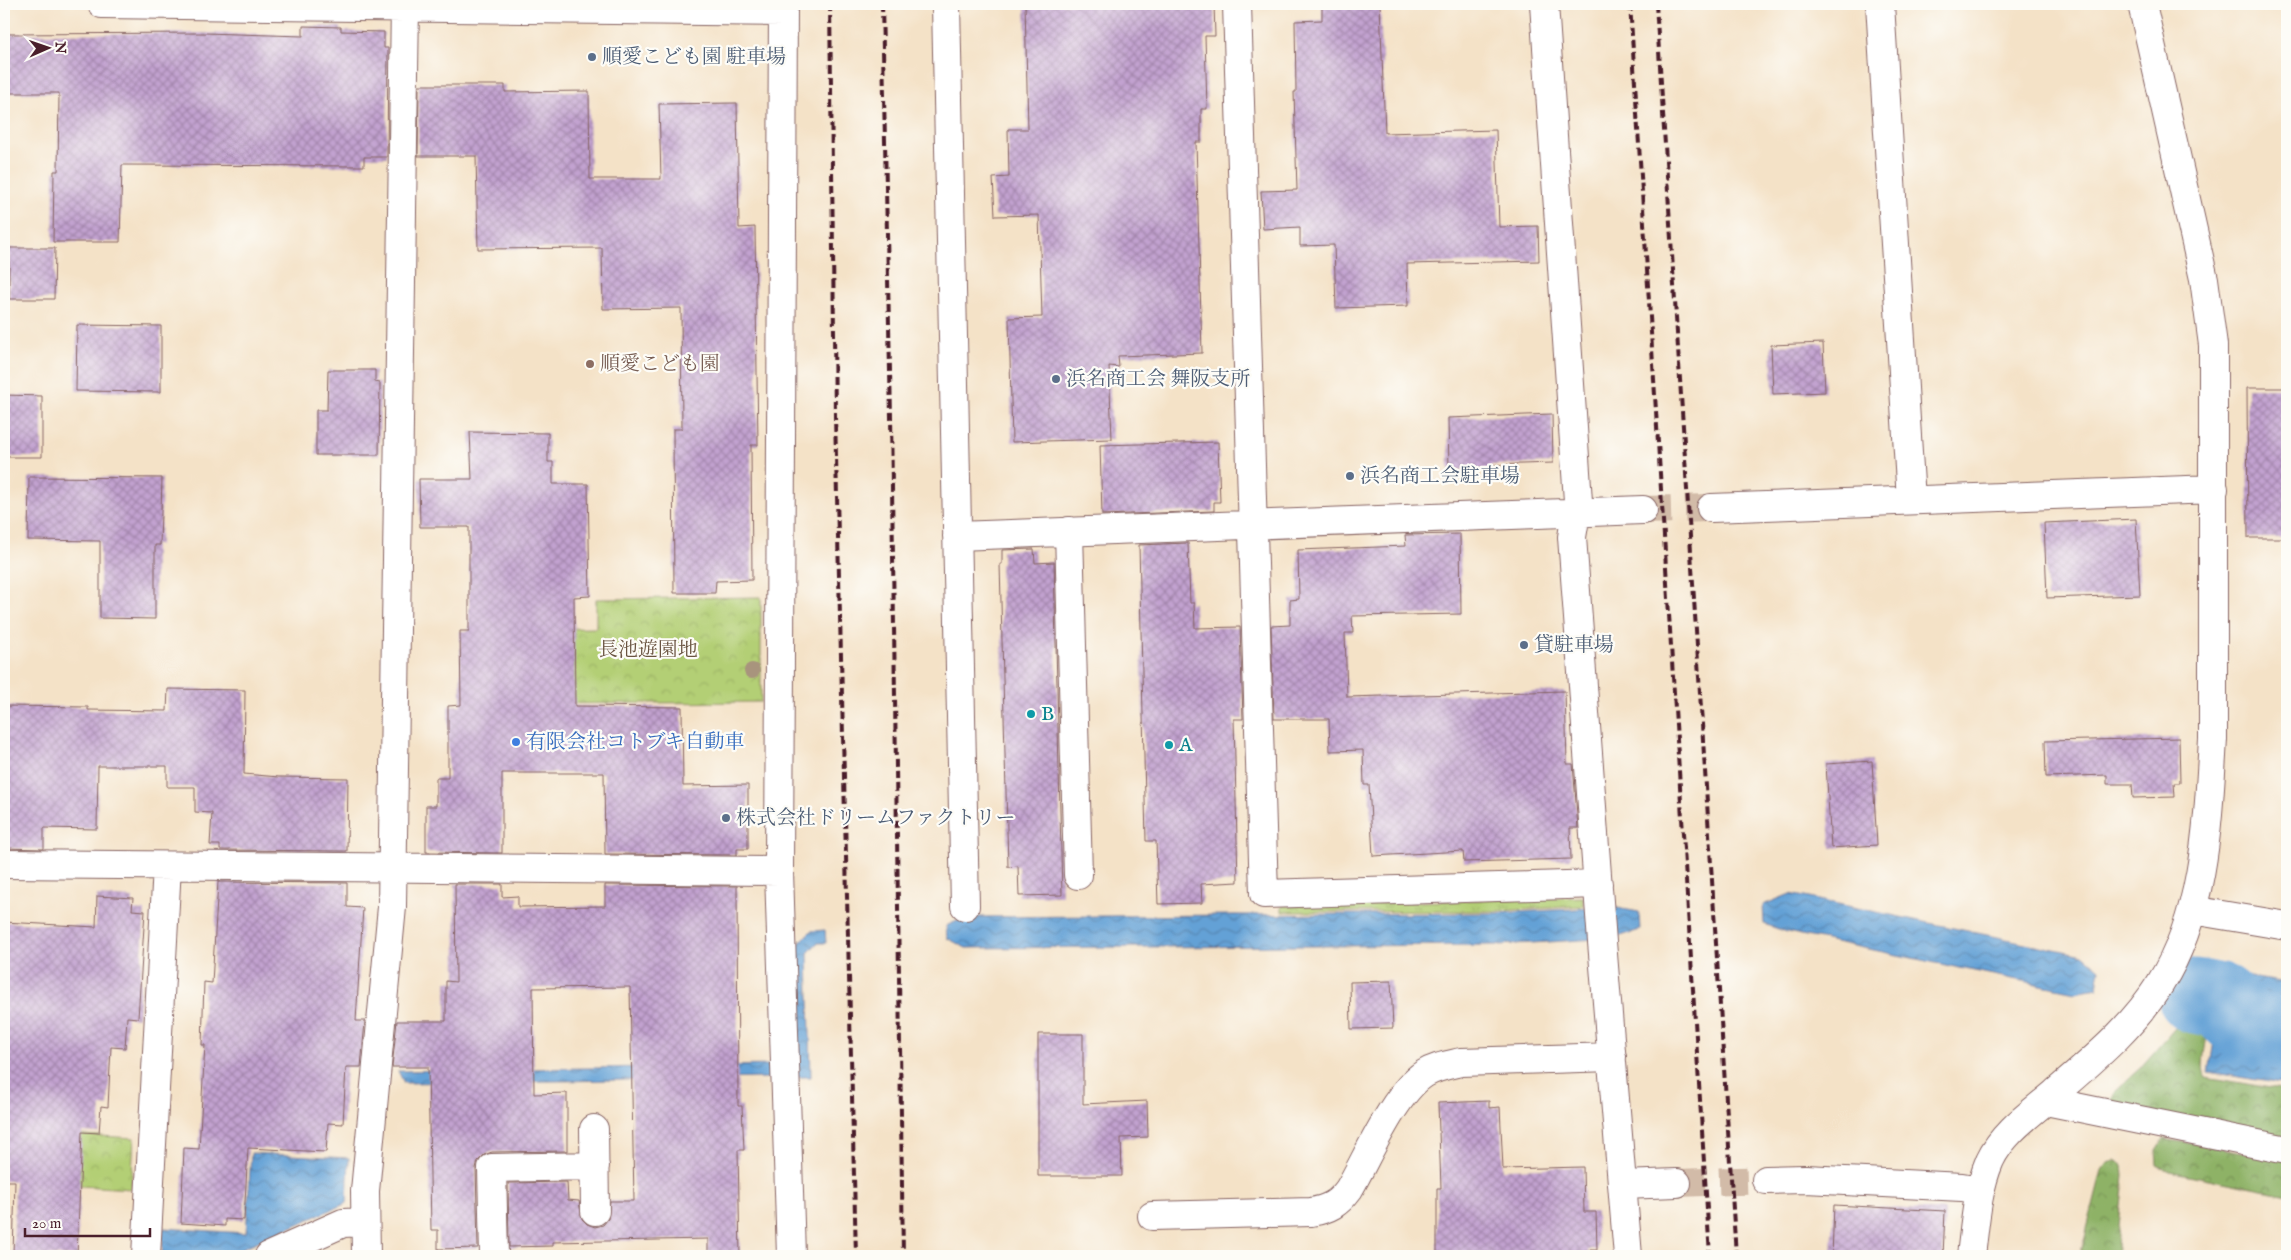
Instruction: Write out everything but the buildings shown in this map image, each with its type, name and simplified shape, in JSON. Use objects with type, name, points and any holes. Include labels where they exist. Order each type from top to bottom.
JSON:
[{"type":"street","points":[[102,4],[783,8],[779,871],[791,1256]]},
{"type":"street","points":[[946,4],[965,906]]},
{"type":"street","points":[[1238,4],[1264,894],[1599,894]]},
{"type":"street","points":[[1544,4],[1578,502],[1572,537],[1602,942],[1628,1256]]},
{"type":"street","points":[[1880,4],[1910,500]]},
{"type":"street","points":[[1971,1256],[1980,1190],[1991,1159],[2009,1134],[2114,1042],[2139,1014],[2160,984],[2178,951],[2192,910],[2209,796],[2213,740],[2214,489],[2214,377],[2210,312],[2142,4]]},
{"type":"street","points":[[366,1256],[365,1191],[392,907],[405,6]]},
{"type":"street","points":[[1711,508],[2214,489]]},
{"type":"street","points":[[957,536],[1643,510]]},
{"type":"street","points":[[1069,531],[1078,875]]},
{"type":"street","points":[[4,864],[779,871]]},
{"type":"street","points":[[146,1256],[167,866]]},
{"type":"street","points":[[2192,910],[2287,926]]},
{"type":"street","points":[[1152,1216],[1326,1210],[1340,1202],[1398,1101],[1410,1086],[1425,1074],[1442,1066],[1460,1062],[1612,1057]]},
{"type":"street","points":[[2046,1101],[2287,1150]]},
{"type":"street","points":[[594,1129],[596,1211]]},
{"type":"street","points":[[494,1256],[492,1168],[595,1166]]},
{"type":"street","points":[[1766,1180],[1806,1179],[1962,1187],[1980,1190]]},
{"type":"street","points":[[1622,1185],[1677,1183]]},
{"type":"street","points":[[269,1256],[343,1223],[365,1222]]},
{"type":"green space","name":"長池遊園地","points":[[761,597],[761,702],[535,704],[535,629],[596,628],[596,599]]},
{"type":"green space","points":[[1583,897],[1583,906],[1498,911],[1282,912],[1282,906]]},
{"type":"green space","points":[[2202,1014],[2208,1019],[2203,1065],[2206,1077],[2287,1091],[2287,1140],[2114,1104],[2112,1099],[2116,1090],[2140,1068],[2175,1028],[2184,1020]]},
{"type":"green space","points":[[29,1132],[134,1138],[131,1189],[31,1183]]},
{"type":"green space","points":[[2163,1139],[2287,1159],[2287,1195],[2169,1171],[2157,1165],[2156,1150]]},
{"type":"green space","points":[[2115,1161],[2123,1166],[2124,1176],[2116,1256],[2080,1256],[2102,1170],[2107,1163]]},
{"type":"water","points":[[1790,894],[2083,955],[2100,969],[2097,988],[2075,992],[1787,932],[1764,924],[1763,905]]},
{"type":"water","points":[[1612,907],[1639,912],[1640,930],[1614,938],[1499,945],[966,948],[947,938],[946,926],[966,917],[1498,913]]},
{"type":"water","points":[[825,930],[826,943],[817,943],[808,953],[811,1077],[795,1077],[798,1064],[795,947],[811,931]]},
{"type":"water","points":[[2225,973],[2287,983],[2287,1085],[2209,1072]]},
{"type":"water","points":[[776,1065],[776,1078],[404,1083],[398,1071]]},
{"type":"water","points":[[251,1153],[349,1158],[347,1203],[224,1256],[162,1256],[163,1228],[246,1233]]},
{"type":"waterway","points":[[2195,996],[2220,1001],[2249,1028],[2287,1034]]},
{"type":"tunnel","points":[[1643,510],[1711,508]]},
{"type":"tunnel","points":[[1677,1183],[1766,1180]]},
{"type":"railway","points":[[830,4],[835,416],[856,1256]]},
{"type":"railway","points":[[882,4],[891,417],[903,1256]]},
{"type":"railway","points":[[1630,4],[1710,1256]]},
{"type":"railway","points":[[1656,4],[1736,1256]]},
{"type":"place","name":"順愛こども園 駐車場","points":[[592,57]]},
{"type":"place","name":"順愛こども園","points":[[590,364]]},
{"type":"place","name":"浜名商工会 舞阪支所","points":[[1056,379]]},
{"type":"place","name":"浜名商工会駐車場","points":[[1350,476]]},
{"type":"place","name":"貸駐車場","points":[[1524,645]]},
{"type":"place","name":"B","points":[[1031,714]]},
{"type":"place","name":"有限会社コトブキ自動車","points":[[516,742]]},
{"type":"place","name":"A","points":[[1169,745]]},
{"type":"place","name":"株式会社ドリームファクトリー","points":[[726,818]]}]
